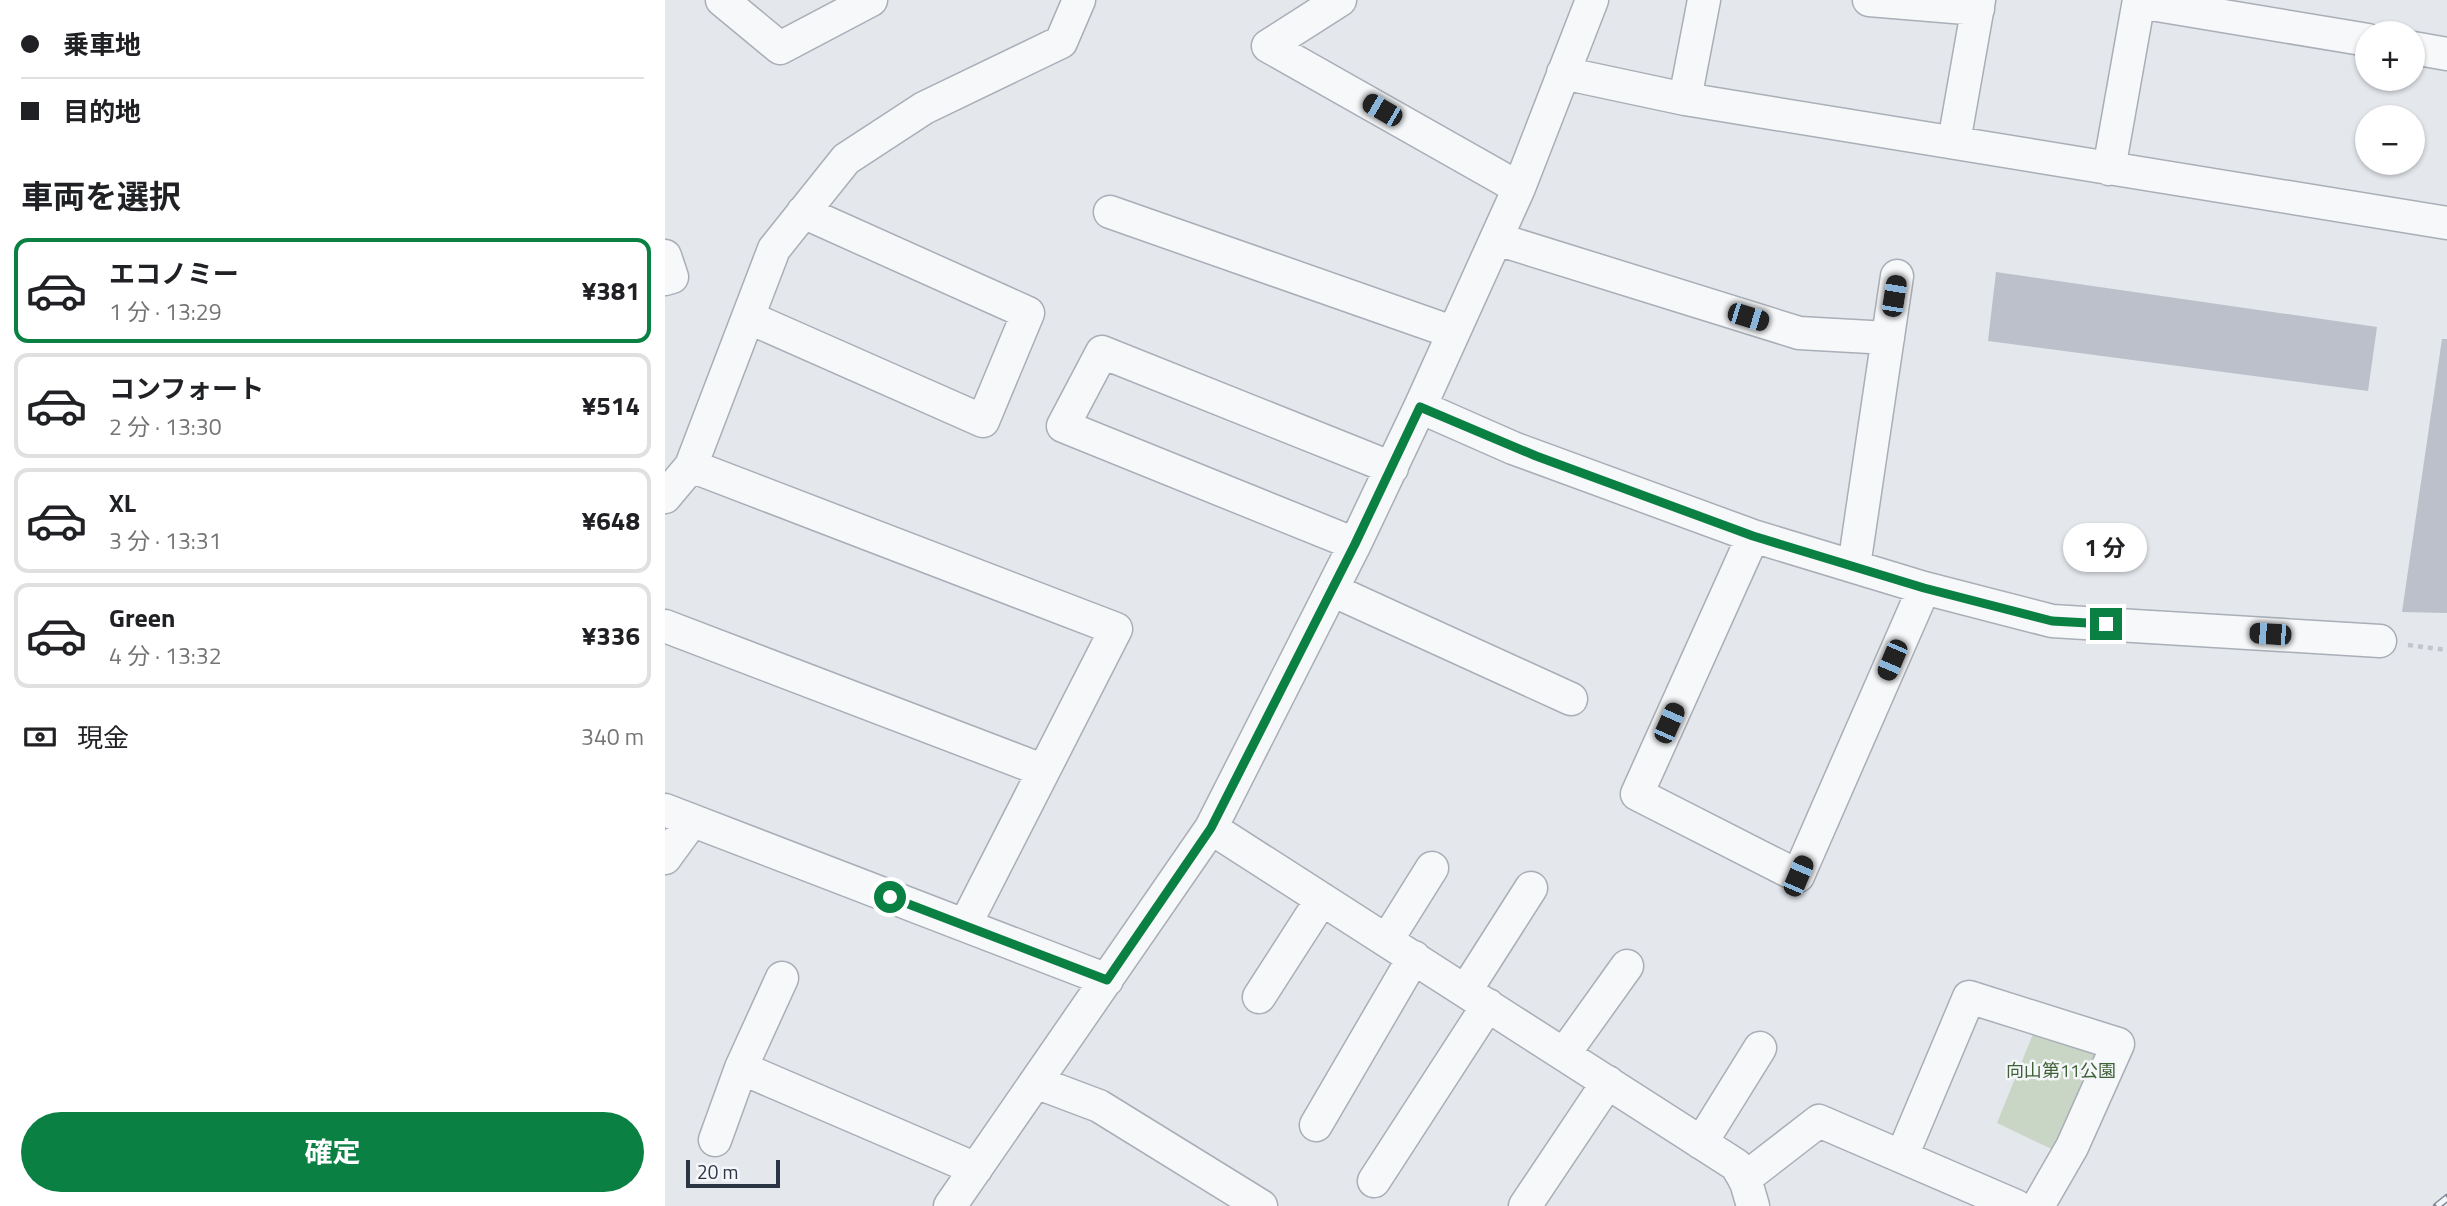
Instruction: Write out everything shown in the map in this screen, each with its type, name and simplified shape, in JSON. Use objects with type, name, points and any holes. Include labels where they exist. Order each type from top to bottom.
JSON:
[{"type":"street","points":[[722,0],[780,48],[861,2]]},
{"type":"street","points":[[665,497],[691,466],[750,318],[774,249],[846,159],[924,107],[1061,42],[1079,0]]},
{"type":"street","points":[[1340,0],[1268,46],[1518,188]]},
{"type":"street","points":[[950,1206],[1038,1083],[1211,828],[1392,468],[1452,332],[1497,239],[1592,0]]},
{"type":"street","points":[[1685,99],[1704,0]]},
{"type":"street","points":[[1869,0],[1978,4],[1954,142]]},
{"type":"street","points":[[2109,169],[2139,1],[2355,38]]},
{"type":"street","points":[[2425,50],[2447,54]]},
{"type":"street","points":[[1563,73],[1685,99],[2447,223]]},
{"type":"street","points":[[750,318],[983,421],[1028,313],[803,212]]},
{"type":"street","points":[[1110,212],[1452,332]]},
{"type":"street","points":[[1497,239],[1799,333],[1888,338]]},
{"type":"street","points":[[665,256],[672,277],[665,279]]},
{"type":"street","points":[[1854,566],[1897,275]]},
{"type":"street","points":[[1355,544],[1063,426],[1102,352],[1392,468]]},
{"type":"street","points":[[1420,407],[1513,447],[1753,536],[1924,588],[2052,621],[2380,641]]},
{"type":"street","points":[[691,466],[1116,629],[965,925]]},
{"type":"street","points":[[1753,536],[1637,794],[1798,876],[1924,588]]},
{"type":"street","points":[[1332,590],[1571,699]]},
{"type":"street","points":[[665,626],[1042,770]]},
{"type":"street","points":[[665,859],[678,815],[1107,980]]},
{"type":"street","points":[[1211,828],[1736,1165],[1749,1192],[1819,1121],[2016,1206]]},
{"type":"street","points":[[1387,940],[1432,868]]},
{"type":"street","points":[[1374,1181],[1477,997],[1531,888]]},
{"type":"street","points":[[1259,997],[1322,899]]},
{"type":"street","points":[[1316,1125],[1414,957]]},
{"type":"street","points":[[1565,1054],[1627,966]]},
{"type":"street","points":[[715,1140],[741,1068],[782,978]]},
{"type":"street","points":[[1902,1156],[1969,997],[2118,1044],[2071,1147],[2038,1206]]},
{"type":"street","points":[[1701,1143],[1760,1048]]},
{"type":"street","points":[[741,1068],[976,1169]]},
{"type":"street","points":[[1525,1206],[1608,1082]]},
{"type":"street","points":[[1038,1083],[1099,1107],[1261,1206]]},
{"type":"green space","name":"向山第11公園","points":[[2039,1019],[2118,1044],[2066,1156],[1997,1123]]},
{"type":"building","points":[[1996,272],[2377,327],[2368,391],[1988,341]]},
{"type":"building","points":[[2442,339],[2447,339],[2447,613],[2402,612]]},
{"type":"railway","points":[[2437,1206],[2447,1198]]},
{"type":"route","points":[[890,897],[1107,980],[1211,828],[1355,544],[1420,407],[1536,456],[1753,536],[1924,588],[2052,621],[2106,624]]}]
